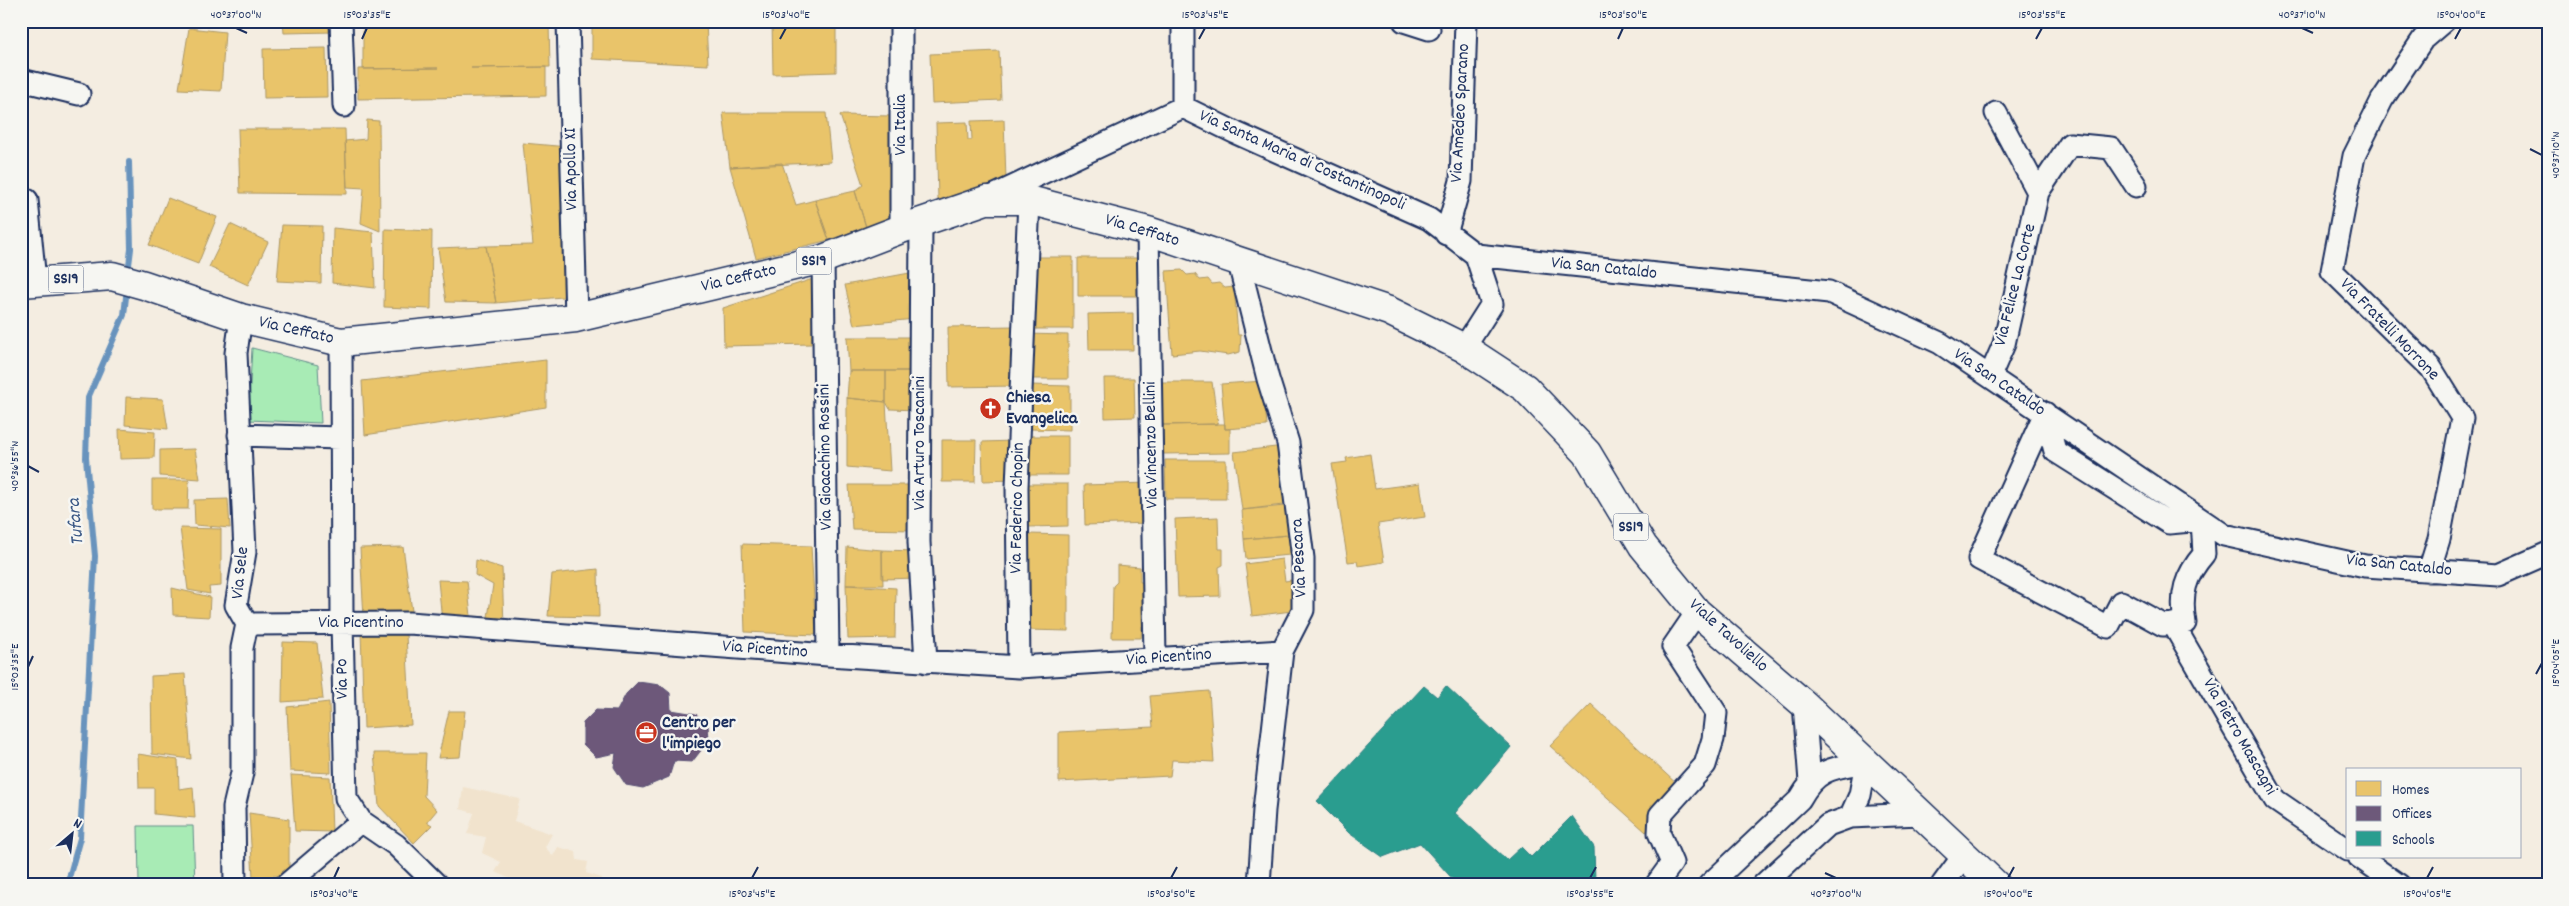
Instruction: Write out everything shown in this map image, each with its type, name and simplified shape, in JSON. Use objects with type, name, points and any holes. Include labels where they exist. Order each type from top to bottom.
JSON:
[{"type":"main road","name":"Via Ceffato","points":[[28,282],[112,276],[241,318],[341,342],[576,318],[823,259],[986,200],[1029,200],[1148,231],[1389,312],[1464,348]]},
{"type":"main road","name":"Viale Tavoliello","points":[[1464,348],[1525,388],[1587,453],[1643,546],[1697,612],[1804,704],[1996,885]]},
{"type":"street","points":[[341,21],[344,106]]},
{"type":"street","name":"Via Apollo XI","points":[[568,21],[576,318]]},
{"type":"street","name":"Via Italia","points":[[901,21],[911,226]]},
{"type":"street","points":[[1183,21],[1183,107]]},
{"type":"street","points":[[1404,21],[1429,29]]},
{"type":"street","name":"Via Amedeo Sparano","points":[[1446,234],[1461,181],[1466,21]]},
{"type":"street","name":"Via Fratelli Morrone","points":[[2429,570],[2438,539],[2462,418],[2431,368],[2332,271],[2354,156],[2382,100],[2423,39],[2444,21]]},
{"type":"street","points":[[21,80],[80,94]]},
{"type":"street","name":"Via Santa Maria di Costantinopoli","points":[[986,200],[1183,107],[1236,134],[1429,219],[1446,234],[1476,255]]},
{"type":"street","points":[[1996,113],[2038,192]]},
{"type":"street","name":"Via Felice La Corte","points":[[1990,376],[2004,344],[2038,192],[2070,144],[2111,148],[2136,186]]},
{"type":"street","points":[[21,201],[27,200],[28,282]]},
{"type":"street","name":"Via Federico Chopin","points":[[1019,667],[1017,487],[1029,200]]},
{"type":"street","name":"Via Arturo Toscanini","points":[[911,226],[919,542],[926,662]]},
{"type":"street","name":"Via Vincenzo Bellini","points":[[1148,231],[1155,659]]},
{"type":"street","points":[[1464,348],[1492,304],[1476,255]]},
{"type":"street","name":"Via San Cataldo","points":[[1476,255],[1829,292],[1940,343],[2224,535],[2356,564],[2498,575],[2548,553]]},
{"type":"street","name":"Via Gioacchino Rossini","points":[[823,259],[828,656]]},
{"type":"street","name":"Via Pescara","points":[[1239,263],[1268,379],[1288,443],[1303,558],[1302,610],[1282,651],[1264,810],[1260,884]]},
{"type":"street","name":"Via Sele","points":[[235,885],[234,807],[242,773],[242,648],[247,624],[236,605],[245,552],[236,353],[241,318]]},
{"type":"street","name":"Via Po","points":[[341,342],[342,622],[346,798],[361,821],[396,845],[437,885]]},
{"type":"street","points":[[2045,413],[1979,559],[2108,627],[2121,602],[2163,625],[2185,623],[2182,605],[2185,588],[2191,569],[2204,554],[2202,520]]},
{"type":"street","points":[[239,436],[340,438]]},
{"type":"street","points":[[1656,885],[1672,862],[1660,833],[1660,815],[1705,766],[1713,739],[1716,713],[1673,647],[1697,612]]},
{"type":"street","name":"Via Picentino","points":[[247,624],[409,622],[828,656],[1019,667],[1282,651]]},
{"type":"street","name":"Via Pietro Mascagni","points":[[2173,624],[2275,800],[2346,849]]},
{"type":"street","points":[[1804,704],[1810,782]]},
{"type":"street","points":[[1709,885],[1800,798],[1810,782],[1832,768],[1866,762],[1860,795],[1850,817]]},
{"type":"street","points":[[1763,885],[1828,825],[1850,817],[1920,814]]},
{"type":"street","points":[[286,885],[361,821]]},
{"type":"street","points":[[1942,885],[1964,855]]},
{"type":"street","points":[[2360,858],[2399,885]]},
{"type":"shaded area","points":[[463,787],[520,799],[514,821],[552,834],[545,847],[553,856],[558,847],[576,852],[577,860],[588,862],[586,873],[602,878],[600,885],[524,885],[495,872],[501,862],[482,853],[486,837],[467,834],[474,813],[460,809]]},
{"type":"green space","points":[[252,348],[318,365],[321,423],[248,420]]},
{"type":"green space","points":[[138,826],[193,826],[195,885],[139,885]]},
{"type":"building: Homes","points":[[283,21],[333,21],[334,32],[284,33]]},
{"type":"building: Homes","points":[[395,21],[470,21],[470,25],[549,24],[550,67],[546,67],[546,96],[358,99],[358,69],[363,69],[363,26],[395,25]]},
{"type":"building: Homes","points":[[592,21],[706,21],[708,65],[592,59]]},
{"type":"building: Homes","points":[[706,21],[750,21],[750,25],[706,26]]},
{"type":"building: Homes","points":[[772,21],[836,21],[836,72],[773,74]]},
{"type":"building: Homes","points":[[921,21],[998,21],[998,23],[921,26]]},
{"type":"building: Homes","points":[[189,28],[225,32],[221,91],[179,89]]},
{"type":"building: Homes","points":[[326,48],[327,97],[264,98],[263,49]]},
{"type":"building: Homes","points":[[999,51],[1001,100],[932,103],[930,54]]},
{"type":"building: Homes","points":[[723,113],[826,113],[831,162],[730,167]]},
{"type":"building: Homes","points":[[840,115],[892,116],[896,221],[866,227],[855,191],[863,185]]},
{"type":"building: Homes","points":[[367,120],[379,121],[380,231],[361,223],[364,188],[347,187],[345,141],[366,139]]},
{"type":"building: Homes","points":[[1004,120],[1006,180],[965,199],[938,200],[936,123],[967,122],[968,140],[972,140],[971,121]]},
{"type":"building: Homes","points":[[238,129],[345,129],[347,194],[240,193]]},
{"type":"building: Homes","points":[[523,143],[568,147],[573,296],[496,303],[486,246],[533,245]]},
{"type":"building: Homes","points":[[782,163],[796,205],[815,200],[829,240],[756,258],[730,167]]},
{"type":"building: Homes","points":[[855,191],[866,227],[829,240],[815,200]]},
{"type":"building: Homes","points":[[168,198],[217,217],[198,264],[149,245]]},
{"type":"building: Homes","points":[[230,224],[268,242],[248,285],[209,267]]},
{"type":"building: Homes","points":[[282,225],[322,226],[321,283],[277,281]]},
{"type":"building: Homes","points":[[333,228],[373,232],[375,288],[332,283]]},
{"type":"building: Homes","points":[[385,229],[432,231],[431,309],[384,307]]},
{"type":"building: Homes","points":[[486,246],[496,303],[446,302],[438,248]]},
{"type":"building: Homes","points":[[1030,257],[1073,257],[1073,329],[1030,329]]},
{"type":"building: Homes","points":[[1078,258],[1139,258],[1139,296],[1078,296]]},
{"type":"building: Homes","points":[[1182,270],[1187,275],[1195,274],[1200,280],[1208,279],[1212,284],[1219,283],[1225,288],[1234,287],[1238,335],[1241,335],[1240,352],[1228,355],[1200,351],[1172,354],[1166,271]]},
{"type":"building: Homes","points":[[915,272],[915,319],[854,325],[845,285]]},
{"type":"building: Homes","points":[[816,278],[811,344],[724,346],[723,308]]},
{"type":"building: Homes","points":[[1133,313],[1133,350],[1089,350],[1088,314]]},
{"type":"building: Homes","points":[[1015,326],[1017,386],[949,387],[948,327]]},
{"type":"building: Homes","points":[[1026,334],[1068,335],[1068,379],[1026,379]]},
{"type":"building: Homes","points":[[847,337],[916,337],[917,371],[849,371]]},
{"type":"building: Homes","points":[[546,360],[546,407],[365,435],[362,381]]},
{"type":"building: Homes","points":[[849,371],[886,371],[886,402],[847,398]]},
{"type":"building: Homes","points":[[886,371],[917,371],[917,410],[890,409],[886,402]]},
{"type":"building: Homes","points":[[1104,378],[1134,378],[1135,417],[1105,418]]},
{"type":"building: Homes","points":[[1263,381],[1267,426],[1225,429],[1221,384]]},
{"type":"building: Homes","points":[[1159,382],[1212,382],[1218,424],[1162,425]]},
{"type":"building: Homes","points":[[1030,385],[1070,386],[1070,430],[1029,429]]},
{"type":"building: Homes","points":[[126,397],[163,399],[168,429],[125,425]]},
{"type":"building: Homes","points":[[847,398],[886,402],[890,471],[847,467]]},
{"type":"building: Homes","points":[[1225,424],[1225,429],[1230,429],[1230,453],[1163,454],[1162,425]]},
{"type":"building: Homes","points":[[119,429],[155,432],[154,458],[120,459]]},
{"type":"building: Homes","points":[[1028,436],[1068,436],[1068,475],[1028,475]]},
{"type":"building: Homes","points":[[942,440],[976,440],[975,482],[942,482]]},
{"type":"building: Homes","points":[[1013,441],[1014,480],[983,481],[982,442]]},
{"type":"building: Homes","points":[[1284,446],[1291,504],[1242,510],[1234,452]]},
{"type":"building: Homes","points":[[195,449],[200,479],[160,476],[160,450]]},
{"type":"building: Homes","points":[[1370,454],[1375,489],[1420,483],[1425,517],[1378,524],[1384,562],[1358,566],[1357,561],[1348,562],[1332,464],[1347,462],[1346,458]]},
{"type":"building: Homes","points":[[1165,460],[1226,460],[1226,499],[1166,499]]},
{"type":"building: Homes","points":[[152,480],[189,480],[188,509],[152,509]]},
{"type":"building: Homes","points":[[1149,483],[1150,523],[1085,525],[1084,485]]},
{"type":"building: Homes","points":[[1028,484],[1068,484],[1068,526],[1028,527]]},
{"type":"building: Homes","points":[[849,485],[916,485],[916,530],[852,529]]},
{"type":"building: Homes","points":[[228,499],[230,528],[195,525],[194,500]]},
{"type":"building: Homes","points":[[1285,506],[1289,535],[1244,539],[1242,510]]},
{"type":"building: Homes","points":[[1218,517],[1219,549],[1223,549],[1223,565],[1219,567],[1220,596],[1178,597],[1175,519]]},
{"type":"building: Homes","points":[[180,528],[221,529],[221,586],[209,587],[210,594],[188,590]]},
{"type":"building: Homes","points":[[1029,534],[1068,535],[1068,631],[1028,630]]},
{"type":"building: Homes","points":[[1289,535],[1290,555],[1246,559],[1244,539]]},
{"type":"building: Homes","points":[[742,544],[811,546],[816,635],[745,632]]},
{"type":"building: Homes","points":[[403,547],[413,618],[364,618],[360,548]]},
{"type":"building: Homes","points":[[847,547],[882,550],[883,585],[846,585]]},
{"type":"building: Homes","points":[[882,550],[915,551],[919,578],[882,579]]},
{"type":"building: Homes","points":[[1282,559],[1285,581],[1297,579],[1300,610],[1252,616],[1245,564]]},
{"type":"building: Homes","points":[[476,560],[502,568],[504,626],[442,621],[438,580],[467,581],[471,616],[488,617],[493,585],[475,575]]},
{"type":"building: Homes","points":[[1117,565],[1140,567],[1140,582],[1146,582],[1143,614],[1145,614],[1145,626],[1142,626],[1141,638],[1112,638],[1113,586],[1117,582]]},
{"type":"building: Homes","points":[[598,569],[599,617],[548,616],[552,574]]},
{"type":"building: Homes","points":[[846,585],[896,588],[895,638],[848,639]]},
{"type":"building: Homes","points":[[172,588],[210,597],[209,617],[173,615]]},
{"type":"building: Homes","points":[[361,631],[406,635],[411,725],[364,728]]},
{"type":"building: Homes","points":[[283,642],[317,643],[323,699],[282,702]]},
{"type":"building: Homes","points":[[185,674],[191,759],[152,754],[151,676]]},
{"type":"building: Homes","points":[[1209,691],[1214,762],[1172,760],[1170,776],[1059,782],[1059,732],[1153,727],[1150,696]]},
{"type":"building: Homes","points":[[329,702],[331,773],[290,771],[287,707]]},
{"type":"building: Homes","points":[[1591,704],[1680,787],[1646,832],[1550,746]]},
{"type":"building: Homes","points":[[449,711],[465,711],[460,757],[438,758]]},
{"type":"building: Homes","points":[[374,753],[426,753],[424,796],[437,810],[427,822],[432,825],[414,843],[379,806]]},
{"type":"building: Homes","points":[[138,754],[178,760],[179,789],[193,787],[195,818],[154,814],[154,788],[139,788]]},
{"type":"building: Homes","points":[[291,775],[330,777],[332,832],[295,831]]},
{"type":"building: Homes","points":[[249,813],[289,819],[289,875],[253,877]]},
{"type":"building: Offices","name":"Centro per l'impiego","points":[[638,682],[660,685],[670,693],[671,710],[696,714],[708,725],[709,740],[692,762],[674,761],[669,777],[643,788],[626,785],[614,767],[616,753],[596,757],[583,744],[583,723],[596,710],[617,711],[626,694]]},
{"type":"building: Schools","points":[[1424,686],[1437,697],[1446,686],[1511,747],[1455,813],[1507,860],[1521,847],[1531,857],[1572,816],[1594,847],[1595,881],[1593,885],[1458,885],[1420,843],[1383,857],[1349,833],[1317,801]]},
{"type":"waterway","name":"Tufara","points":[[128,273],[131,249],[129,162]]},
{"type":"waterway","name":"Tufara","points":[[67,885],[80,838],[95,556],[86,458],[88,398],[124,315],[127,288]]},
{"type":"place","name":"Chiesa Evangelica","points":[[990,408]]},
{"type":"place","name":"Centro per l'impiego","points":[[646,733]]}]
